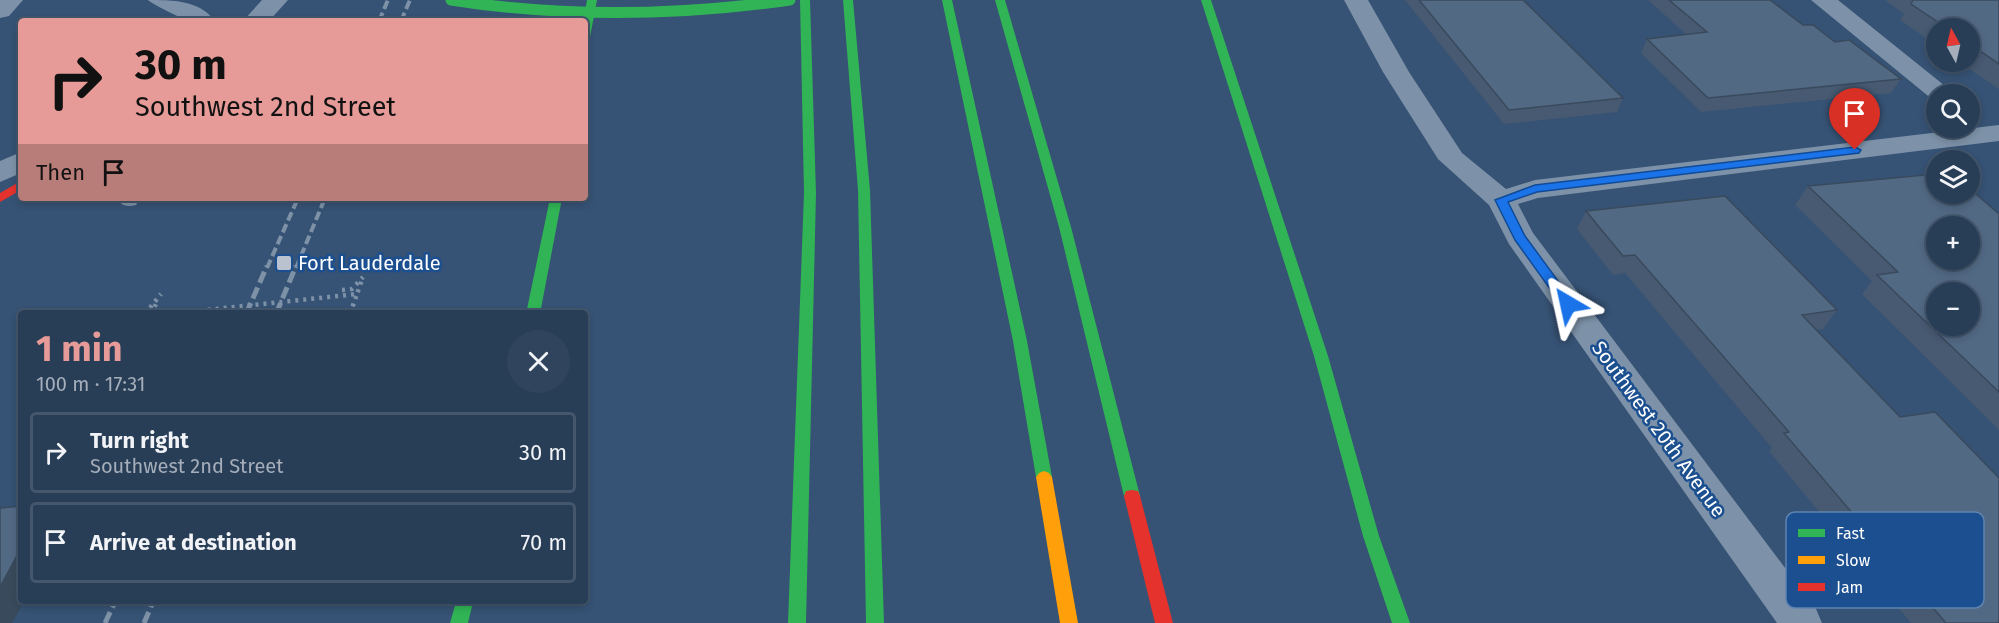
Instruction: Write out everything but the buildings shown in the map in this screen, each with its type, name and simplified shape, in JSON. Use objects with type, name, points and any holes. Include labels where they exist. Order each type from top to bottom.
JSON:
[{"type":"highway","points":[[452,0],[510,10],[629,16],[723,10],[790,0]]},
{"type":"highway","points":[[588,21],[592,0]]},
{"type":"highway","points":[[797,623],[810,193],[805,0]]},
{"type":"highway","points":[[848,0],[864,190],[874,623]]},
{"type":"highway","points":[[947,0],[1020,341],[1069,623]]},
{"type":"highway","points":[[999,0],[1065,227],[1164,623]]},
{"type":"highway","points":[[1205,3],[1321,356],[1371,536],[1401,623]]},
{"type":"highway","points":[[0,198],[18,187]]},
{"type":"highway","points":[[534,310],[555,201]]},
{"type":"highway","points":[[459,623],[464,604]]},
{"type":"street","points":[[0,11],[11,0]]},
{"type":"street","points":[[160,0],[187,9],[199,18]]},
{"type":"street","points":[[258,18],[276,0]]},
{"type":"street","name":"Southwest 20th Avenue","points":[[1356,0],[1396,72],[1452,159],[1501,200],[1520,237],[1786,602]]},
{"type":"street","points":[[1823,0],[1929,84]]},
{"type":"street","points":[[1980,123],[1997,136]]},
{"type":"street","points":[[1501,200],[1535,189],[1997,136]]},
{"type":"street","points":[[0,173],[18,163]]},
{"type":"street","name":"Southwest 20th Avenue","points":[[1790,608],[1801,623]]},
{"type":"lane","points":[[0,173],[18,174]]},
{"type":"path","points":[[342,290],[352,289],[363,276],[351,310]]},
{"type":"path","points":[[148,310],[161,294],[153,310]]},
{"type":"path","points":[[206,310],[357,294]]},
{"type":"railway","points":[[380,18],[388,0]]},
{"type":"railway","points":[[402,18],[410,0]]},
{"type":"railway","points":[[267,268],[297,201]]},
{"type":"railway","points":[[296,268],[324,201]]},
{"type":"railway","points":[[248,310],[267,266]]},
{"type":"railway","points":[[278,310],[296,266]]},
{"type":"railway","points":[[105,623],[114,604]]},
{"type":"railway","points":[[144,623],[152,604]]},
{"type":"traffic: fast","points":[[451,0],[536,11],[620,15],[705,11],[790,0]]},
{"type":"traffic: fast","points":[[588,21],[592,0]]},
{"type":"traffic: fast","points":[[797,623],[810,193],[805,0]]},
{"type":"traffic: fast","points":[[848,0],[864,190],[875,623]]},
{"type":"traffic: fast","points":[[947,0],[1020,341],[1044,477]]},
{"type":"traffic: fast","points":[[1000,0],[1065,227],[1132,496]]},
{"type":"traffic: fast","points":[[1206,0],[1321,356],[1371,536],[1401,623]]},
{"type":"traffic: fast","points":[[534,310],[555,201]]},
{"type":"traffic: fast","points":[[459,623],[464,604]]},
{"type":"traffic: slow","points":[[1044,477],[1069,623]]},
{"type":"traffic: jam","points":[[0,198],[18,187]]},
{"type":"traffic: jam","points":[[1132,496],[1164,623]]},
{"type":"place","name":"Fort Lauderdale","points":[[284,263]]},
{"type":"route","points":[[1568,304],[1520,237],[1501,200],[1535,189],[1855,150]]}]
